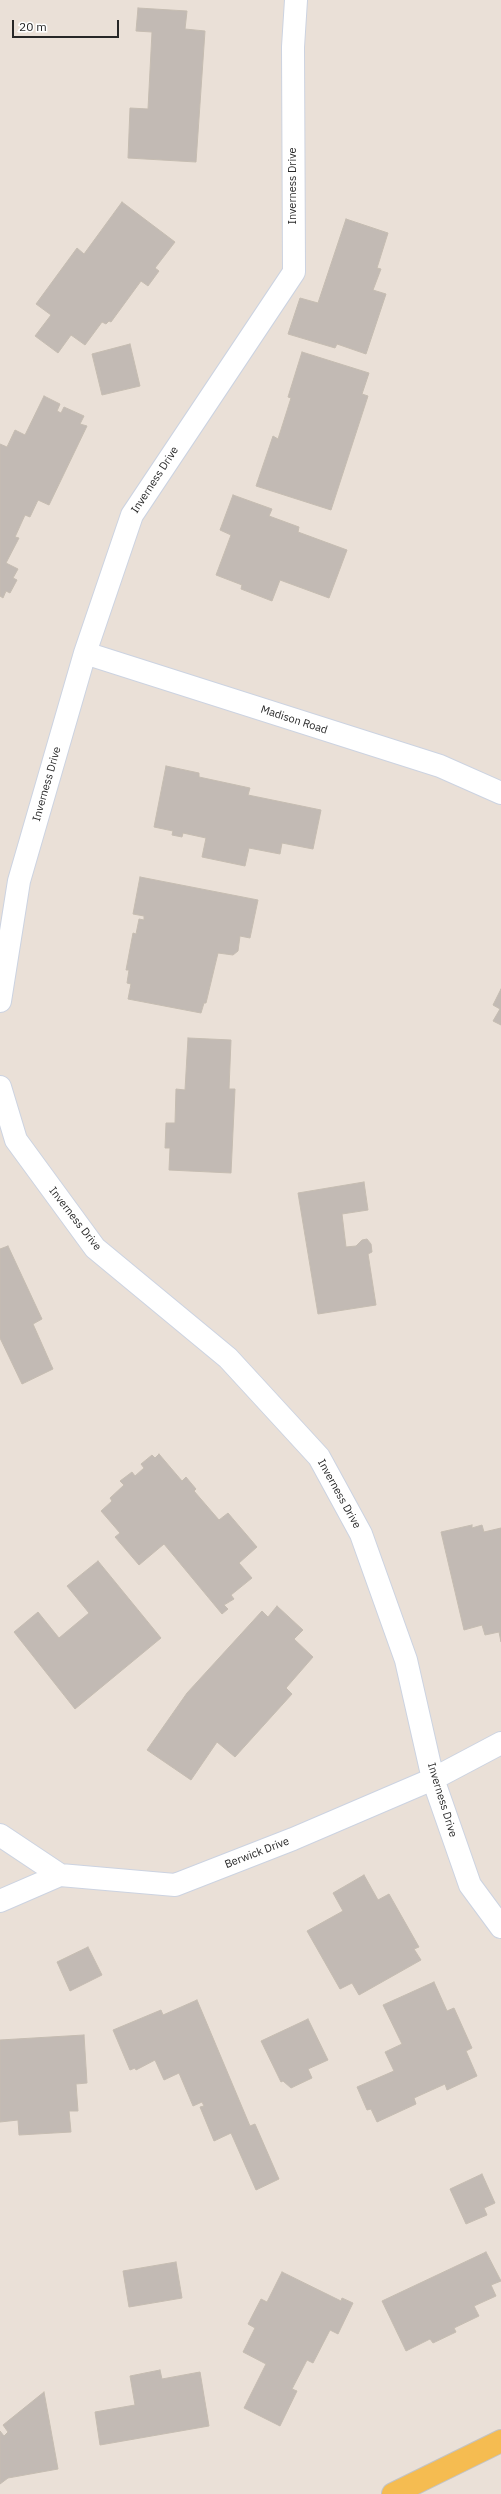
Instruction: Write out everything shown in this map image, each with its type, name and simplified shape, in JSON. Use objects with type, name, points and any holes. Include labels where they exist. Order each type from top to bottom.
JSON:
[{"type":"main road","points":[[393,2494],[501,2441]]},
{"type":"street","name":"Inverness Drive","points":[[0,1001],[20,881],[85,653],[132,515],[294,272],[292,47],[296,0]]},
{"type":"street","name":"Madison Road","points":[[85,653],[440,766],[501,793]]},
{"type":"street","name":"Inverness Drive","points":[[0,1087],[16,1140],[95,1248],[228,1358],[318,1457],[361,1534],[406,1660],[433,1779],[470,1885],[501,1928]]},
{"type":"street","name":"Berwick Drive","points":[[0,1901],[60,1875],[175,1885],[293,1839],[433,1779],[501,1743]]},
{"type":"street","points":[[0,1835],[60,1875]]},
{"type":"building","points":[[138,8],[187,11],[185,29],[205,31],[196,162],[128,158],[130,108],[148,109],[152,32],[136,31]]},
{"type":"building","points":[[122,202],[175,242],[155,268],[159,271],[148,286],[141,281],[111,322],[109,321],[106,324],[102,322],[85,345],[71,335],[58,353],[35,336],[51,315],[36,304],[77,248],[84,254]]},
{"type":"building","points":[[346,219],[388,233],[377,268],[381,269],[373,290],[386,294],[366,354],[337,344],[335,348],[288,334],[300,298],[318,303]]},
{"type":"building","points":[[130,344],[140,386],[102,395],[92,354]]},
{"type":"building","points":[[302,352],[369,373],[362,394],[368,396],[331,510],[256,486],[273,436],[278,439],[291,398],[288,397]]},
{"type":"building","points":[[44,396],[60,404],[57,411],[61,413],[64,407],[84,416],[80,424],[87,426],[49,505],[38,500],[30,517],[25,515],[15,537],[19,538],[6,563],[18,569],[13,578],[17,580],[10,593],[6,591],[3,598],[0,596],[0,444],[7,447],[15,430],[25,435]]},
{"type":"building","points":[[233,495],[272,509],[269,516],[299,527],[298,532],[347,550],[329,598],[280,580],[272,601],[241,589],[242,585],[216,575],[231,535],[220,530]]},
{"type":"building","points":[[166,766],[199,773],[199,777],[250,788],[248,795],[321,810],[313,849],[282,843],[280,854],[249,848],[245,866],[202,857],[206,838],[183,833],[182,837],[172,835],[173,831],[154,827]]},
{"type":"building","points":[[140,877],[258,900],[250,938],[240,936],[238,951],[233,955],[218,953],[206,1003],[204,1003],[201,1013],[128,999],[131,984],[127,983],[129,970],[126,970],[133,933],[136,934],[139,919],[144,920],[144,916],[133,914]]},
{"type":"building","points":[[501,989],[501,1025],[493,1021],[500,1009],[493,1005]]},
{"type":"building","points":[[188,1038],[231,1040],[229,1089],[235,1089],[231,1173],[169,1170],[170,1148],[165,1148],[166,1123],[175,1123],[176,1089],[185,1090]]},
{"type":"building","points":[[364,1182],[368,1210],[342,1214],[346,1247],[356,1246],[362,1240],[367,1239],[371,1244],[372,1252],[368,1254],[376,1305],[318,1314],[298,1193]]},
{"type":"building","points":[[8,1246],[42,1319],[33,1324],[53,1369],[22,1384],[0,1338],[0,1249]]},
{"type":"building","points":[[159,1454],[182,1481],[186,1477],[196,1489],[194,1491],[219,1520],[228,1513],[257,1547],[239,1563],[252,1578],[231,1595],[234,1599],[224,1605],[228,1609],[222,1614],[164,1544],[139,1565],[115,1537],[120,1533],[101,1511],[112,1501],[110,1498],[124,1485],[120,1481],[132,1472],[135,1476],[144,1468],[141,1464],[152,1455],[155,1458]]},
{"type":"building","points":[[472,1525],[472,1528],[482,1525],[484,1532],[501,1528],[501,1642],[499,1632],[485,1635],[482,1625],[464,1630],[441,1532]]},
{"type":"building","points":[[98,1561],[161,1638],[75,1709],[14,1632],[38,1612],[59,1638],[89,1613],[67,1586]]},
{"type":"building","points":[[277,1606],[303,1630],[294,1639],[313,1657],[286,1688],[292,1694],[235,1757],[217,1742],[191,1780],[147,1750],[187,1693],[262,1611],[268,1617]]},
{"type":"building","points":[[364,1875],[378,1900],[389,1894],[419,1947],[414,1949],[421,1960],[359,1995],[352,1983],[340,1989],[307,1931],[343,1911],[333,1893]]},
{"type":"building","points":[[88,1947],[102,1975],[70,1991],[57,1962]]},
{"type":"building","points":[[434,1982],[447,2011],[454,2008],[472,2048],[466,2051],[477,2076],[447,2090],[445,2084],[414,2098],[416,2104],[377,2122],[371,2109],[367,2110],[357,2087],[394,2071],[385,2052],[402,2044],[383,2005]]},
{"type":"building","points":[[197,2000],[250,2126],[255,2124],[279,2179],[256,2190],[231,2133],[214,2141],[200,2107],[204,2106],[202,2102],[193,2106],[179,2073],[164,2080],[155,2060],[136,2070],[135,2068],[130,2070],[113,2030],[161,2010],[163,2015]]},
{"type":"building","points":[[308,2019],[328,2060],[308,2069],[312,2078],[291,2088],[283,2081],[281,2082],[261,2041]]},
{"type":"building","points":[[84,2035],[87,2083],[76,2084],[78,2111],[69,2111],[71,2132],[19,2135],[18,2120],[0,2122],[0,2040]]},
{"type":"building","points":[[482,2174],[495,2203],[484,2208],[487,2215],[466,2224],[450,2189]]},
{"type":"building","points":[[486,2252],[501,2281],[491,2285],[496,2296],[474,2306],[479,2316],[454,2328],[456,2332],[433,2343],[430,2339],[406,2351],[382,2301]]},
{"type":"building","points":[[176,2262],[182,2298],[129,2307],[123,2271]]},
{"type":"building","points":[[282,2272],[341,2301],[342,2298],[353,2303],[338,2334],[330,2330],[313,2363],[307,2360],[292,2389],[297,2391],[280,2426],[244,2408],[266,2364],[243,2352],[255,2328],[248,2324],[261,2299],[267,2302]]},
{"type":"building","points":[[160,2370],[162,2379],[200,2372],[209,2426],[100,2445],[95,2412],[135,2405],[130,2376]]},
{"type":"building","points":[[44,2392],[58,2469],[8,2478],[0,2484],[0,2431],[4,2436],[8,2432],[3,2425]]}]
